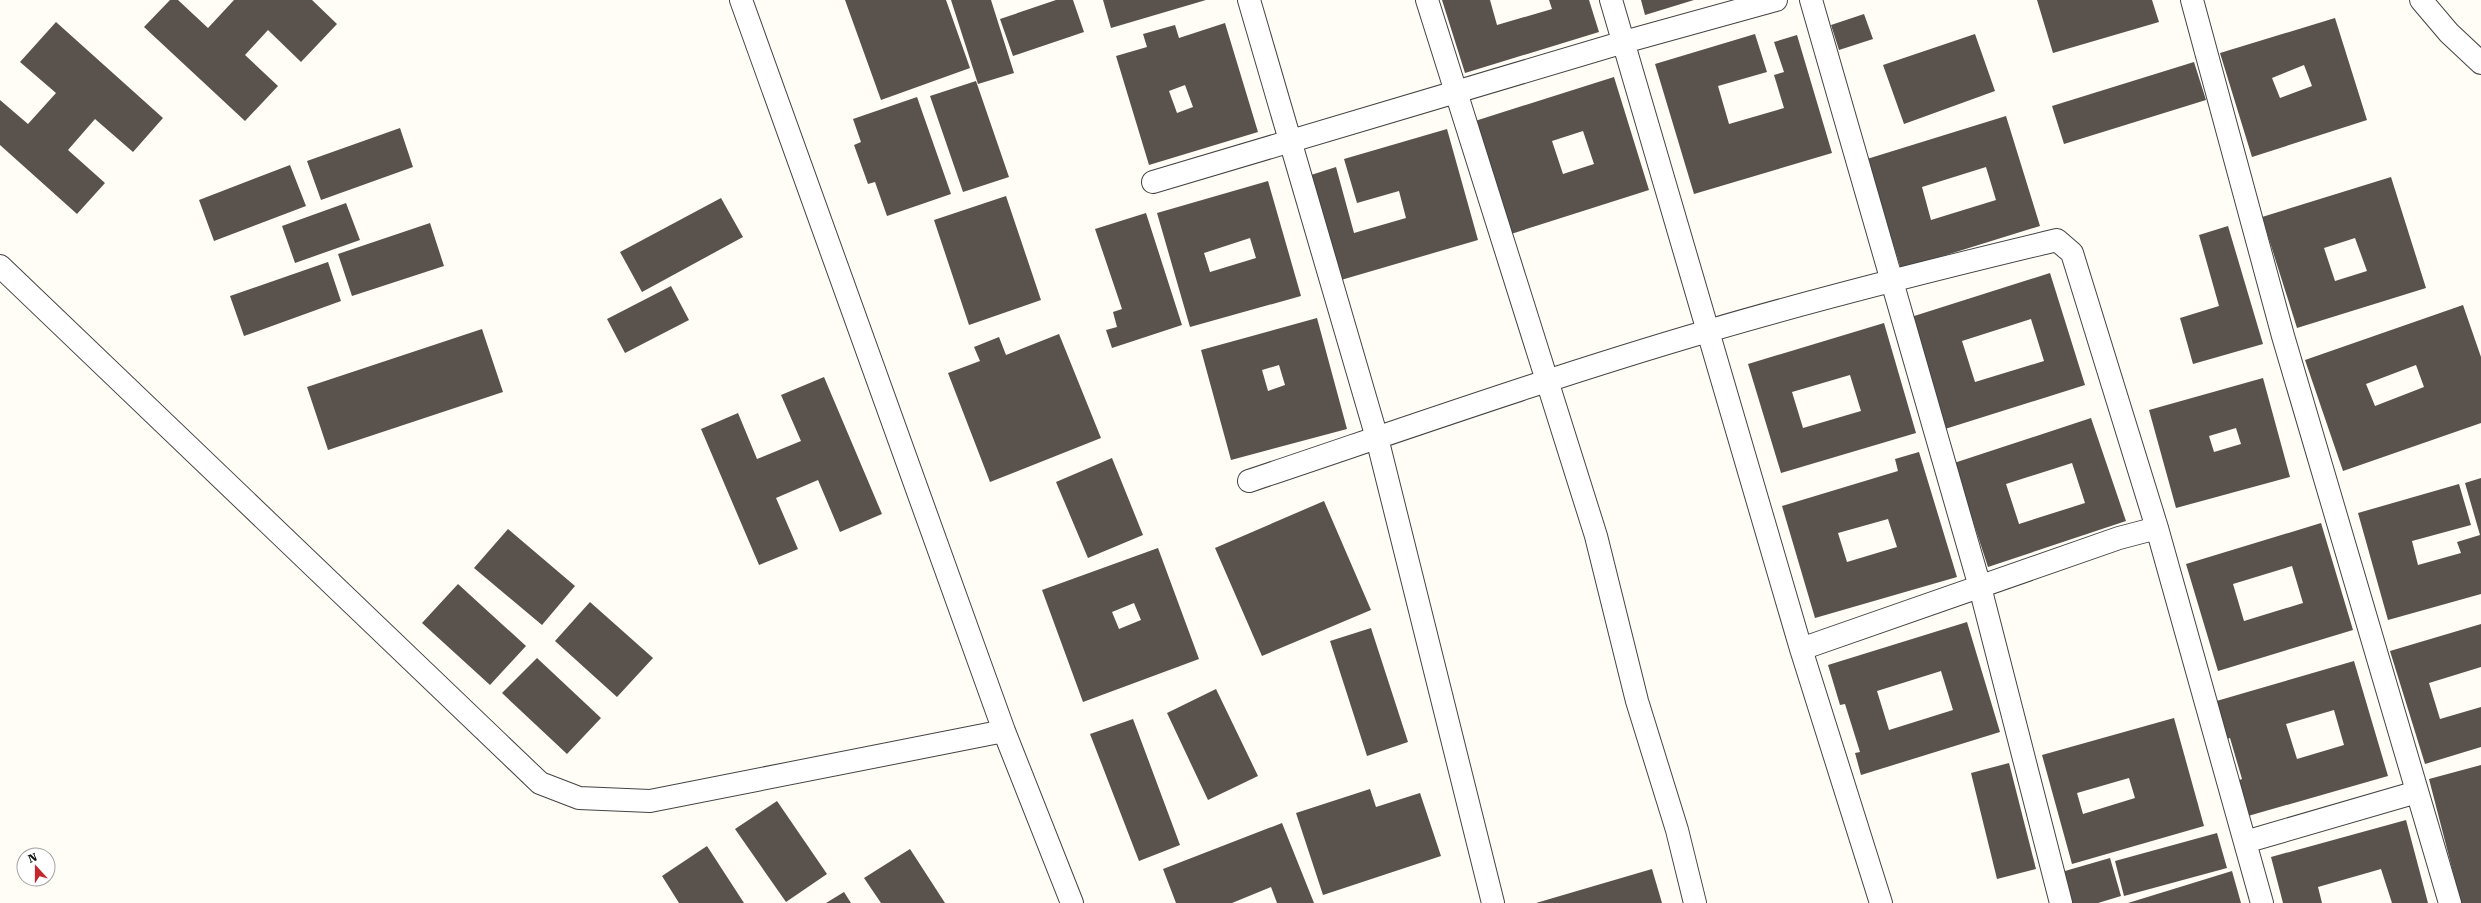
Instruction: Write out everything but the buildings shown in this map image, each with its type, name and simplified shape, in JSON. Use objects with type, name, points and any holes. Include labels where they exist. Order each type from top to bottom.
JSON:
[{"type":"street","points":[[742,0],[1004,731],[1072,903]]},
{"type":"street","points":[[1249,0],[1377,438],[1493,903]]},
{"type":"street","points":[[1427,0],[1454,93],[1596,536],[1637,702],[1677,830],[1695,903]]},
{"type":"street","points":[[1611,0],[1801,649],[1881,903]]},
{"type":"street","points":[[1153,182],[1624,42],[1776,0]]},
{"type":"street","points":[[1811,0],[1980,587],[2061,903]]},
{"type":"street","points":[[2192,0],[2283,336],[2450,903]]},
{"type":"street","points":[[2421,0],[2449,33],[2481,63]]},
{"type":"street","points":[[1249,481],[1547,382],[1708,331],[1892,280],[2057,240],[2072,253],[2157,528],[2262,903]]},
{"type":"street","points":[[0,266],[540,783],[579,798],[650,801],[1004,731]]},
{"type":"street","points":[[1801,649],[2119,538],[2157,528]]},
{"type":"street","points":[[2245,842],[2418,792]]}]
